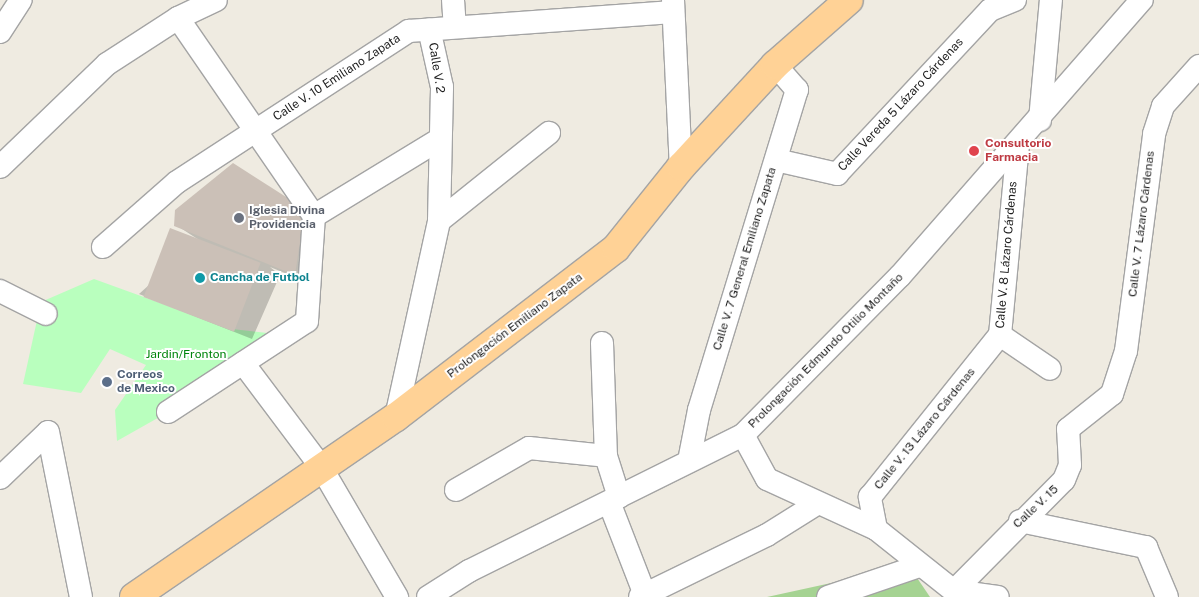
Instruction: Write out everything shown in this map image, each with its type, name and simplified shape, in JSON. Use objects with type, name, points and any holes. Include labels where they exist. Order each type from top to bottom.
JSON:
[{"type":"main road","name":"Prolongación Emiliano Zapata","points":[[134,597],[321,467],[396,418],[616,248],[681,167],[775,64],[849,0]]},
{"type":"street","points":[[0,32],[21,0]]},
{"type":"street","points":[[0,167],[107,64],[178,18],[216,0]]},
{"type":"street","points":[[452,0],[455,27]]},
{"type":"street","name":"Calle Vereda 5 Lázaro Cárdenas","points":[[776,160],[837,174],[990,10],[1015,0]]},
{"type":"street","points":[[1040,120],[1051,0]]},
{"type":"street","name":"Prolongación Edmundo Otilio Montaño","points":[[428,597],[614,499],[743,435],[900,276],[1040,120],[1142,0]]},
{"type":"street","points":[[672,6],[681,167]]},
{"type":"street","name":"Calle V. 10 Emiliano Zapata","points":[[103,248],[177,182],[409,31],[455,27],[551,10],[672,6]]},
{"type":"street","points":[[168,412],[307,321],[314,216],[178,18]]},
{"type":"street","name":"Calle V. 2","points":[[396,418],[439,221],[442,87],[429,29]]},
{"type":"street","name":"Calle V. 7 General Emiliano Zapata","points":[[689,461],[699,410],[797,90],[775,64]]},
{"type":"street","name":"Calle V. 7 Lázaro Cárdenas","points":[[1112,394],[1126,351],[1154,134],[1163,106],[1199,66]]},
{"type":"street","points":[[439,221],[549,133]]},
{"type":"street","points":[[314,216],[440,139]]},
{"type":"street","name":"Calle V. 8 Lázaro Cárdenas","points":[[1000,336],[1018,144]]},
{"type":"street","points":[[0,290],[46,314]]},
{"type":"street","points":[[1000,336],[1050,369]]},
{"type":"street","name":"Calle V. 13 Lázaro Cárdenas","points":[[876,529],[870,497],[1000,336]]},
{"type":"street","points":[[602,343],[606,456],[614,499],[642,596],[767,536],[815,504]]},
{"type":"street","points":[[243,363],[321,467],[397,597]]},
{"type":"street","name":"Calle V. 15","points":[[954,591],[1020,521],[1064,480],[1070,465],[1068,429],[1112,394]]},
{"type":"street","points":[[0,478],[48,432],[81,597]]},
{"type":"street","points":[[743,435],[767,479],[815,504],[876,529],[919,566],[954,591],[998,597]]},
{"type":"street","points":[[456,490],[528,448],[606,456]]},
{"type":"street","points":[[1020,521],[1146,547],[1167,597]]},
{"type":"street","points":[[828,597],[919,566]]},
{"type":"green space","name":"Jardin/Fronton","points":[[94,279],[232,329],[301,337],[117,441],[115,410],[146,365],[110,349],[81,393],[23,384],[41,302]]},
{"type":"green space","points":[[909,566],[930,597],[767,597]]},
{"type":"building","name":"Iglesia Divina Providencia","points":[[233,163],[305,209],[295,275],[174,226],[175,210]]},
{"type":"building","name":"Cancha de Futbol","points":[[170,228],[261,263],[234,332],[143,297]]},
{"type":"place","name":"Consultorio Farmacia","points":[[974,151]]},
{"type":"place","name":"Iglesia Divina Providencia","points":[[239,218]]},
{"type":"place","name":"Cancha de Futbol","points":[[200,278]]},
{"type":"place","name":"Correos de Mexico","points":[[107,382]]}]
